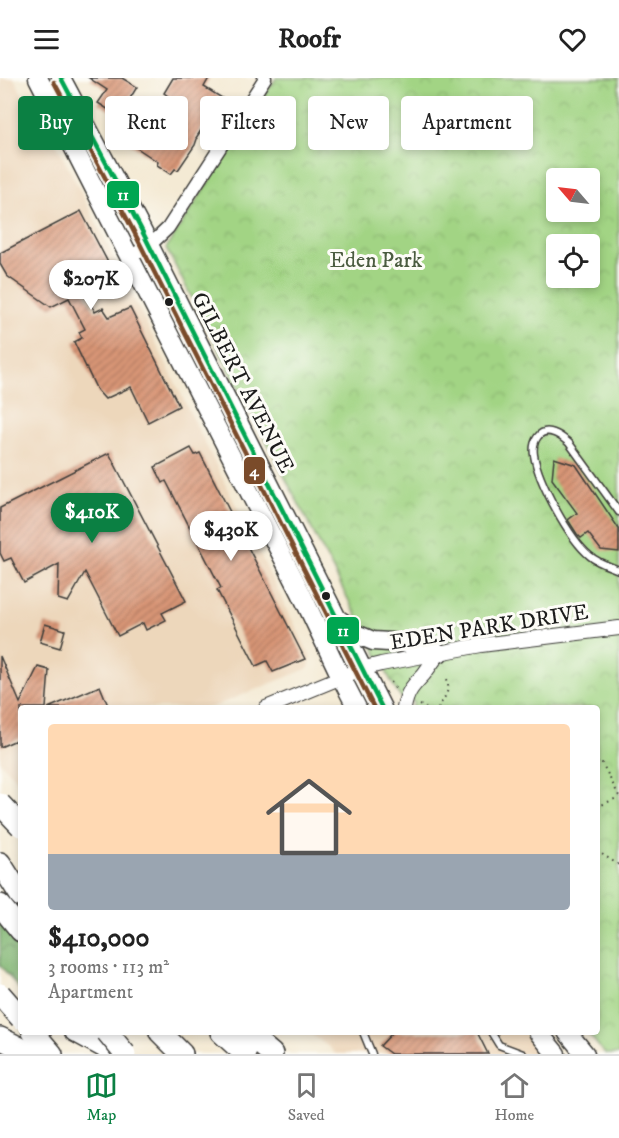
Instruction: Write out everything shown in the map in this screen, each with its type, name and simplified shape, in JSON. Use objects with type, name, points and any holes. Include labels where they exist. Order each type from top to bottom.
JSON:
[{"type":"highway","points":[[0,804],[18,823]]},
{"type":"highway","points":[[0,863],[18,891]]},
{"type":"highway","points":[[0,905],[18,927]]},
{"type":"highway","points":[[0,993],[18,1014]]},
{"type":"highway","points":[[0,1000],[18,1003]]},
{"type":"highway","points":[[36,1035],[52,1054]]},
{"type":"highway","points":[[104,1035],[134,1054]]},
{"type":"highway","points":[[109,1035],[125,1054]]},
{"type":"highway","points":[[163,1035],[182,1054]]},
{"type":"highway","points":[[224,1035],[245,1054]]},
{"type":"highway","points":[[250,1035],[272,1054]]},
{"type":"highway","points":[[0,1038],[32,1054]]},
{"type":"highway","points":[[0,1045],[8,1054]]},
{"type":"main road","name":"GILBERT AVENUE","points":[[38,78],[301,593],[355,705]]},
{"type":"main road","name":"GILBERT AVENUE","points":[[61,78],[149,246],[380,705]]},
{"type":"main road","points":[[337,618],[356,634],[373,641],[421,644],[439,653]]},
{"type":"main road","points":[[0,1000],[18,1009]]},
{"type":"main road","points":[[79,1035],[114,1054]]},
{"type":"main road","points":[[540,1035],[556,1054]]},
{"type":"main road","points":[[569,1035],[585,1054]]},
{"type":"street","points":[[130,256],[149,246],[168,228],[265,78]]},
{"type":"street","name":"EDEN PARK DRIVE","points":[[273,705],[361,669],[481,645],[619,628]]},
{"type":"street","points":[[405,705],[413,685],[439,653]]},
{"type":"street","points":[[0,821],[18,814]]},
{"type":"lane","points":[[619,512],[569,443],[551,432],[539,435],[534,442],[533,453],[545,490],[556,510],[586,553],[596,561],[619,570]]},
{"type":"lane","points":[[364,1035],[372,1054]]},
{"type":"lane","points":[[493,1035],[499,1045],[523,1054]]},
{"type":"lane","points":[[550,1054],[556,1054]]},
{"type":"path","points":[[440,705],[449,685],[446,677]]},
{"type":"path","points":[[600,761],[619,796],[600,806]]},
{"type":"path","points":[[600,853],[619,865]]},
{"type":"shaded area","points":[[0,78],[14,78],[23,96],[18,96],[18,150],[60,150],[311,658],[309,668],[217,705],[18,705],[18,781],[0,762]]},
{"type":"shaded area","points":[[312,1035],[526,1035],[541,1054],[335,1054]]},
{"type":"green space","name":"Eden Park","points":[[276,78],[619,78],[619,1054],[605,1054],[589,1035],[600,1035],[600,705],[413,705],[414,702],[398,694],[372,645],[375,631],[365,629],[166,248],[229,150],[296,150],[296,96],[264,96]]},
{"type":"green space","points":[[0,918],[18,941],[18,987],[0,965]]},
{"type":"building","points":[[89,78],[122,78],[137,87],[131,96],[105,96],[105,107],[98,103],[107,90]]},
{"type":"building","points":[[173,78],[209,78],[204,87],[219,96],[200,96],[200,132],[195,145],[178,170],[175,169],[171,174],[157,165],[158,162],[140,150],[188,150],[188,96],[168,96],[164,93]]},
{"type":"building","points":[[81,211],[114,274],[84,290],[95,312],[103,308],[109,317],[130,308],[179,406],[148,422],[131,387],[105,399],[97,390],[74,342],[82,338],[79,332],[85,329],[69,298],[51,307],[7,276],[0,264],[0,253]]},
{"type":"building","points":[[191,448],[195,455],[200,453],[305,659],[273,672],[267,661],[256,666],[217,590],[221,588],[166,481],[163,483],[155,467]]},
{"type":"building","points":[[109,453],[186,601],[162,613],[166,620],[146,630],[143,623],[118,636],[85,572],[68,602],[58,599],[59,564],[24,583],[11,558],[4,561],[0,553],[0,508]]},
{"type":"building","points":[[554,458],[576,465],[619,529],[619,552],[601,550],[588,533],[581,538],[577,534],[568,520],[577,513],[552,479]]},
{"type":"building","points":[[45,624],[65,630],[60,648],[40,642]]},
{"type":"building","points":[[0,656],[20,703],[38,667],[49,670],[46,705],[18,705],[18,739],[0,747]]},
{"type":"building","points":[[100,686],[108,705],[55,705]]},
{"type":"building","points":[[390,1035],[478,1035],[488,1054],[391,1054],[380,1046]]},
{"type":"transit line","name":"11","points":[[61,78],[140,227],[380,705]]},
{"type":"transit line","name":"4","points":[[54,82],[133,230],[372,705]]}]
